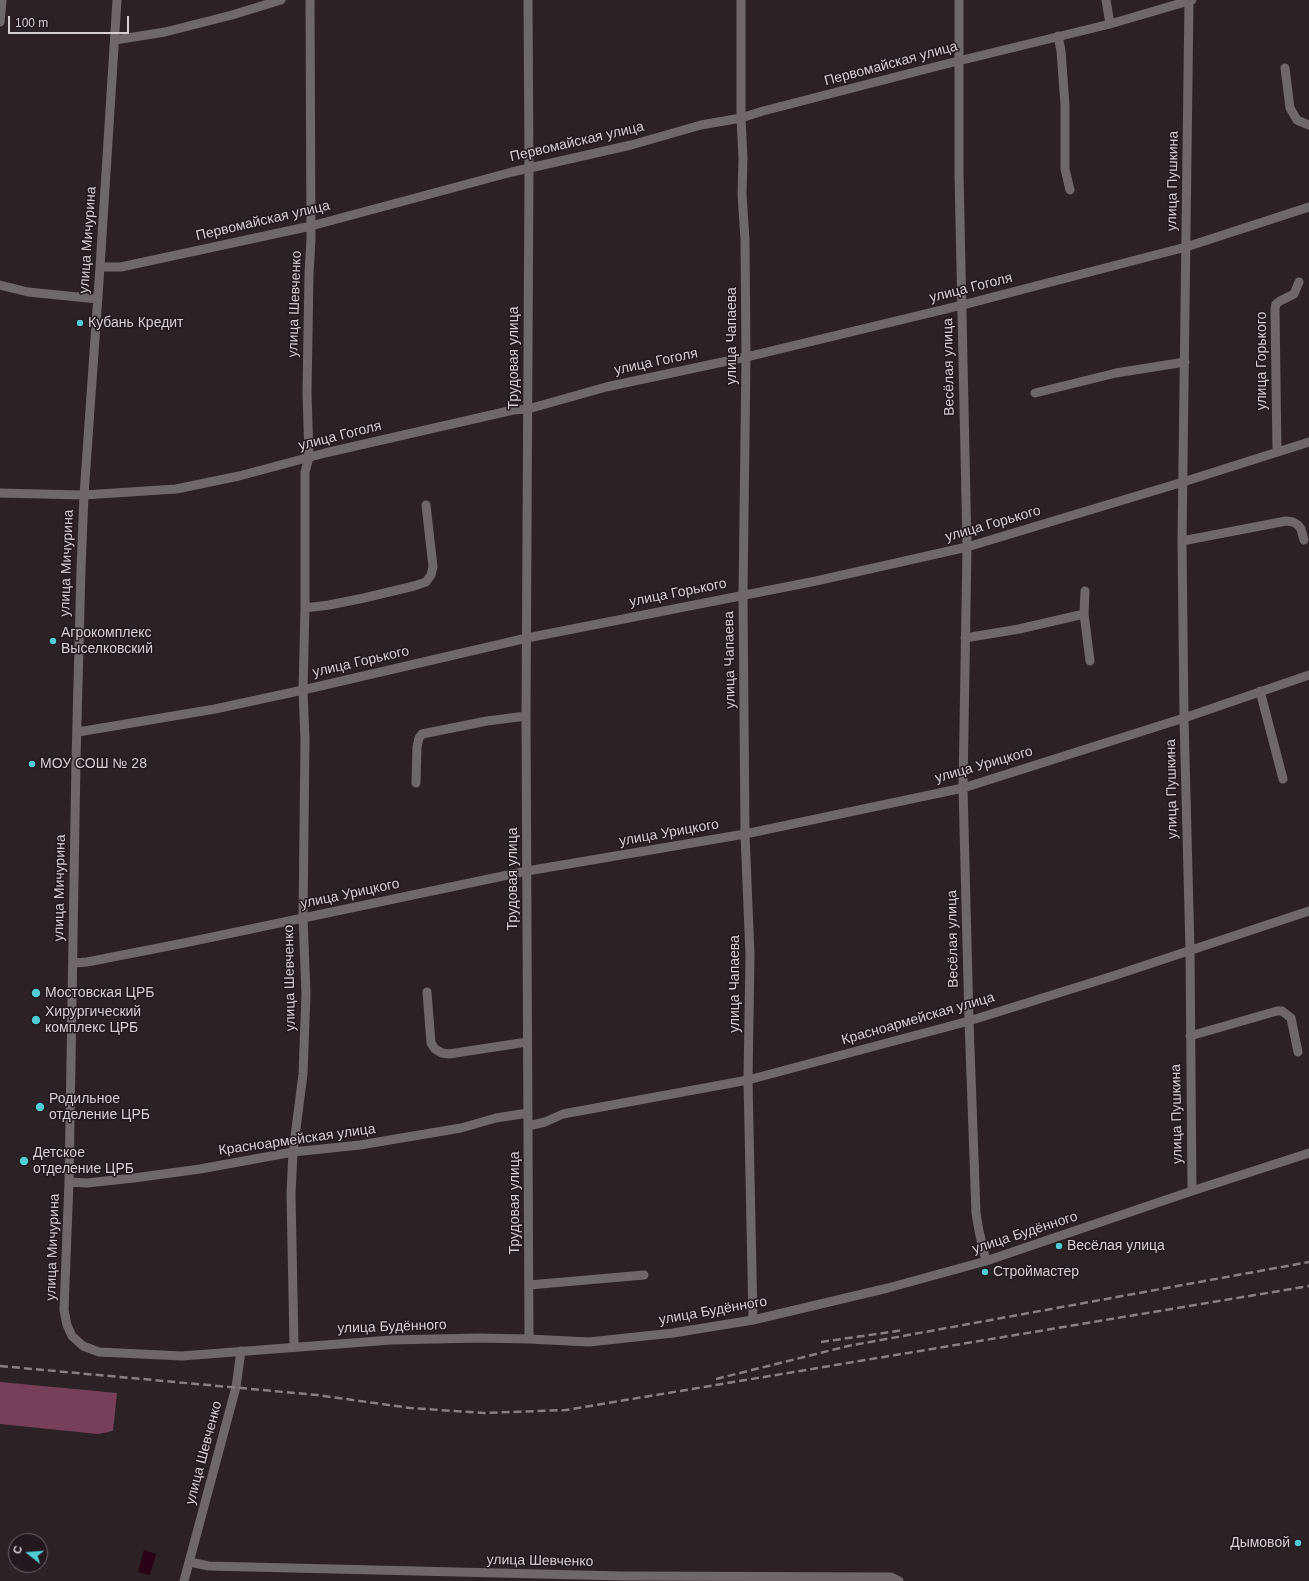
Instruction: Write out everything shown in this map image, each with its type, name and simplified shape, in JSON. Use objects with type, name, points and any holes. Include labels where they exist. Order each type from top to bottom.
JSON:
[{"type":"street","points":[[0,22],[2,0]]},
{"type":"street","name":"улица Мичурина","points":[[99,1352],[83,1346],[72,1336],[67,1325],[64,1310],[69,1182],[84,496],[117,0]]},
{"type":"street","points":[[115,40],[165,32],[232,16],[281,0]]},
{"type":"street","name":"улица Шевченко","points":[[294,1346],[292,1194],[293,1152],[304,1074],[306,994],[303,918],[305,740],[303,690],[305,608],[305,472],[309,457],[307,393],[311,226],[310,0]]},
{"type":"street","name":"Трудовая улица","points":[[528,0],[529,168],[526,716],[530,1339]]},
{"type":"street","name":"улица Чапаева","points":[[741,0],[742,194],[745,240],[746,357],[743,594],[745,834],[750,955],[748,1080],[752,1320]]},
{"type":"street","name":"Весёлая улица","points":[[959,0],[959,174],[967,547],[963,788],[976,1213],[978,1231],[986,1261]]},
{"type":"street","points":[[1106,0],[1110,24]]},
{"type":"street","name":"Первомайская улица","points":[[100,267],[121,267],[311,226],[529,168],[631,145],[700,125],[741,118],[960,60],[1110,24],[1190,0]]},
{"type":"street","name":"улица Пушкина","points":[[1190,0],[1182,541],[1184,718],[1190,950],[1192,1191]]},
{"type":"street","points":[[1058,36],[1061,51],[1065,105],[1066,169],[1070,190]]},
{"type":"street","points":[[1285,68],[1290,108],[1298,120],[1309,125]]},
{"type":"street","name":"улица Гоголя","points":[[0,493],[84,496],[176,490],[254,472],[309,457],[513,410],[528,408],[606,386],[746,357],[962,305],[1186,247],[1309,207]]},
{"type":"street","name":"улица Горького","points":[[1276,452],[1274,309],[1276,304],[1294,294],[1299,282]]},
{"type":"street","points":[[0,285],[28,292],[98,299]]},
{"type":"street","points":[[1035,393],[1116,373],[1184,362]]},
{"type":"street","name":"улица Горького","points":[[78,732],[215,709],[527,638],[816,580],[967,547],[1183,482],[1309,442]]},
{"type":"street","points":[[305,608],[364,598],[426,582],[431,575],[433,568],[426,506]]},
{"type":"street","points":[[1182,541],[1286,522],[1292,522],[1298,525],[1301,529],[1304,540]]},
{"type":"street","points":[[1085,591],[1084,614],[1090,661]]},
{"type":"street","points":[[965,638],[1019,629],[1084,614]]},
{"type":"street","name":"улица Урицкого","points":[[73,963],[87,962],[184,943],[527,871],[745,834],[963,788],[1184,718],[1309,675]]},
{"type":"street","points":[[1260,691],[1283,779]]},
{"type":"street","points":[[416,783],[417,747],[419,738],[422,734],[487,721],[526,716]]},
{"type":"street","name":"Красноармейская улица","points":[[528,1126],[545,1122],[564,1114],[748,1080],[969,1021],[1309,912]]},
{"type":"street","points":[[427,992],[431,1044],[435,1049],[442,1053],[449,1054],[527,1042]]},
{"type":"street","points":[[1190,1036],[1277,1011],[1282,1011],[1291,1018],[1298,1052]]},
{"type":"street","name":"Красноармейская улица","points":[[69,1182],[86,1183],[134,1178],[293,1152],[360,1145],[461,1128],[496,1118],[528,1112]]},
{"type":"street","name":"улица Будённого","points":[[99,1352],[182,1356],[294,1346],[391,1340],[530,1339],[589,1342],[674,1333],[752,1320],[888,1288],[986,1261],[1192,1191],[1309,1154]]},
{"type":"street","points":[[529,1285],[644,1275]]},
{"type":"street","name":"улица Шевченко","points":[[184,1581],[236,1387],[241,1351]]},
{"type":"street","name":"улица Шевченко","points":[[190,1562],[210,1566],[622,1576],[895,1579]]},
{"type":"shaded area","points":[[0,1382],[117,1393],[113,1431],[98,1434],[0,1424]]},
{"type":"shaded area","points":[[144,1550],[156,1554],[150,1575],[138,1572]]},
{"type":"railway","points":[[716,1379],[848,1346],[1309,1262]]},
{"type":"railway","points":[[0,1366],[317,1395],[410,1408],[484,1413],[566,1410],[1309,1286]]},
{"type":"railway","points":[[821,1342],[904,1330]]},
{"type":"place","name":"Кубань Кредит","points":[[80,323]]},
{"type":"place","name":"Агрокомплекс Выселковский","points":[[53,641]]},
{"type":"place","name":"МОУ СОШ № 28","points":[[32,764]]},
{"type":"place","name":"Мостовская ЦРБ","points":[[36,993]]},
{"type":"place","name":"Хирургический комплекс ЦРБ","points":[[36,1020]]},
{"type":"place","name":"Родильное отделение ЦРБ","points":[[40,1107]]},
{"type":"place","name":"Детское отделение ЦРБ","points":[[24,1161]]},
{"type":"place","name":"Весёлая улица","points":[[1059,1246]]},
{"type":"place","name":"Строймастер","points":[[985,1272]]},
{"type":"place","name":"Дымовой","points":[[1298,1543]]}]
